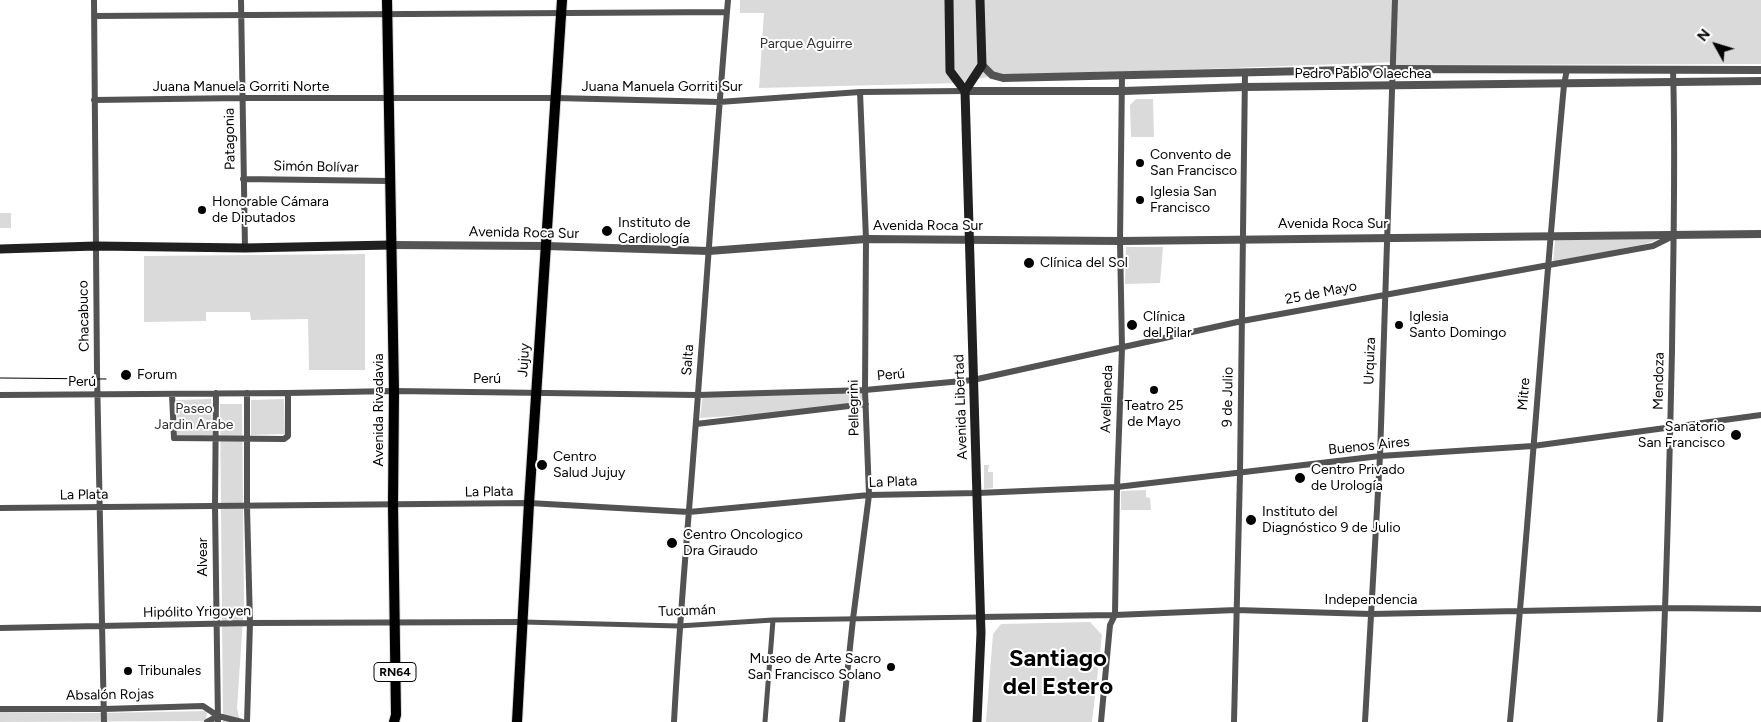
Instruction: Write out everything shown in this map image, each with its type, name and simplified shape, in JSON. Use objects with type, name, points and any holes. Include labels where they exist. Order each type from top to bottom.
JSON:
[{"type":"main road","name":"Avenida Rivadavia","points":[[387,0],[394,391],[393,506],[396,715],[394,722]]},
{"type":"main road","name":"Jujuy","points":[[517,722],[528,503],[562,0]]},
{"type":"main road","points":[[949,0],[950,71],[965,91],[982,65],[980,0]]},
{"type":"main road","name":"Avenida Libertad","points":[[965,91],[981,617],[978,722]]},
{"type":"main road","name":"Avenida Roca Sur","points":[[0,250],[96,246],[244,248],[391,245]]},
{"type":"street","name":"Chacabuco","points":[[94,0],[104,722]]},
{"type":"street","name":"Patagonia","points":[[241,0],[244,248]]},
{"type":"street","name":"Salta","points":[[674,722],[679,626],[728,0]]},
{"type":"street","name":"Urquiza","points":[[1365,722],[1380,456],[1395,0]]},
{"type":"street","points":[[94,16],[727,12]]},
{"type":"street","name":"Pedro Pablo Olaechea","points":[[982,65],[992,75],[1003,78],[1393,69],[1761,70]]},
{"type":"street","name":"Mitre","points":[[1510,722],[1521,612],[1547,266],[1567,69]]},
{"type":"street","name":"Mendoza","points":[[1660,722],[1666,608],[1674,235],[1673,70]]},
{"type":"street","name":"9 de Julio","points":[[1234,722],[1240,473],[1245,72]]},
{"type":"street","name":"Avellaneda","points":[[1101,722],[1110,625],[1114,615],[1122,348],[1120,240],[1122,75]]},
{"type":"street","name":"Pedro Pablo Olaechea","points":[[965,91],[1123,91],[1245,87],[1761,81]]},
{"type":"street","name":"Juana Manuela Gorriti Sur","points":[[388,98],[556,98],[719,102],[860,92],[965,91]]},
{"type":"street","name":"Pellegrini","points":[[842,722],[869,495],[866,404],[866,240],[860,92]]},
{"type":"street","name":"Juana Manuela Gorriti Norte","points":[[94,100],[388,98]]},
{"type":"street","name":"Simón Bolívar","points":[[243,179],[389,181]]},
{"type":"street","name":"Avenida Roca Sur","points":[[391,245],[546,246],[709,251],[866,240],[1120,240],[1761,234]]},
{"type":"street","name":"25 de Mayo","points":[[973,380],[1242,320],[1653,246],[1674,235]]},
{"type":"street","name":"Perú","points":[[0,395],[394,391],[698,395],[866,390],[973,380]]},
{"type":"street","name":"Alvear","points":[[216,393],[215,506],[218,719]]},
{"type":"street","points":[[247,393],[250,623],[247,722]]},
{"type":"street","points":[[172,394],[174,438],[247,439],[287,438],[288,393]]},
{"type":"street","points":[[696,424],[866,404]]},
{"type":"street","name":"Buenos Aires","points":[[978,493],[1117,487],[1380,456],[1533,446],[1761,415]]},
{"type":"street","name":"La Plata","points":[[0,508],[393,506],[528,503],[689,512],[869,495],[978,493]]},
{"type":"street","name":"Independencia","points":[[981,617],[1114,615],[1236,610],[1372,614],[1666,608],[1761,609]]},
{"type":"street","name":"Tucumán","points":[[394,622],[523,622],[679,626],[773,620],[981,617]]},
{"type":"street","points":[[765,722],[773,620]]},
{"type":"street","name":"Hipólito Yrigoyen","points":[[0,628],[394,622]]},
{"type":"street","name":"Absalón Rojas","points":[[0,709],[104,709],[203,706],[218,719],[242,722]]},
{"type":"street","points":[[207,722],[218,719]]},
{"type":"green space","name":"Parque Aguirre","points":[[740,0],[1761,0],[1761,64],[1396,65],[1396,62],[987,77],[960,83],[759,88],[764,13],[740,13]]},
{"type":"green space","points":[[1136,99],[1153,99],[1154,137],[1131,137],[1130,105]]},
{"type":"green space","points":[[0,213],[11,213],[11,228],[0,228]]},
{"type":"green space","points":[[1659,239],[1645,244],[1553,262],[1555,240]]},
{"type":"green space","points":[[1126,247],[1163,247],[1160,283],[1125,284]]},
{"type":"green space","points":[[365,254],[365,370],[309,370],[308,319],[251,320],[250,312],[206,312],[206,321],[144,322],[144,256]]},
{"type":"green space","points":[[865,392],[864,407],[700,418],[703,393]]},
{"type":"green space","name":"Paseo Jardin Arabe","points":[[211,399],[212,435],[177,435],[176,400]]},
{"type":"green space","name":"Paseo Jardin Arabe","points":[[284,399],[285,434],[251,435],[251,400]]},
{"type":"green space","points":[[220,404],[242,404],[244,604],[237,708],[240,722],[223,722]]},
{"type":"green space","points":[[984,465],[989,465],[988,472],[993,472],[993,488],[984,489]]},
{"type":"green space","points":[[1146,490],[1146,497],[1150,498],[1151,510],[1121,510],[1121,491]]},
{"type":"green space","points":[[1090,622],[1102,635],[1092,722],[986,722],[993,634],[1001,624]]},
{"type":"green space","points":[[207,711],[206,721],[0,722],[0,712]]},
{"type":"tram line","points":[[0,378],[106,379]]},
{"type":"place","name":"Convento de San Francisco","points":[[1140,163]]},
{"type":"place","name":"Iglesia San Francisco","points":[[1140,200]]},
{"type":"place","name":"Honorable Cámara de Diputados","points":[[202,210]]},
{"type":"place","name":"Instituto de Cardiología","points":[[607,231]]},
{"type":"place","name":"Clínica del Sol","points":[[1029,263]]},
{"type":"place","name":"Clínica del Pilar","points":[[1132,325]]},
{"type":"place","name":"Iglesia Santo Domingo","points":[[1399,325]]},
{"type":"place","name":"Forum","points":[[126,375]]},
{"type":"place","name":"Teatro 25 de Mayo","points":[[1154,390]]},
{"type":"place","name":"Sanatorio San Francisco","points":[[1736,435]]},
{"type":"place","name":"Centro Salud Jujuy","points":[[542,465]]},
{"type":"place","name":"Centro Privado de Urología","points":[[1300,478]]},
{"type":"place","name":"Instituto del Diagnóstico 9 de Julio","points":[[1251,520]]},
{"type":"place","name":"Centro Oncologico Dra Giraudo","points":[[672,543]]},
{"type":"place","name":"Museo de Arte Sacro San Francisco Solano","points":[[891,667]]},
{"type":"place","name":"Tribunales","points":[[128,671]]},
{"type":"district","name":"Santiago del Estero","points":[[1058,673]]}]
